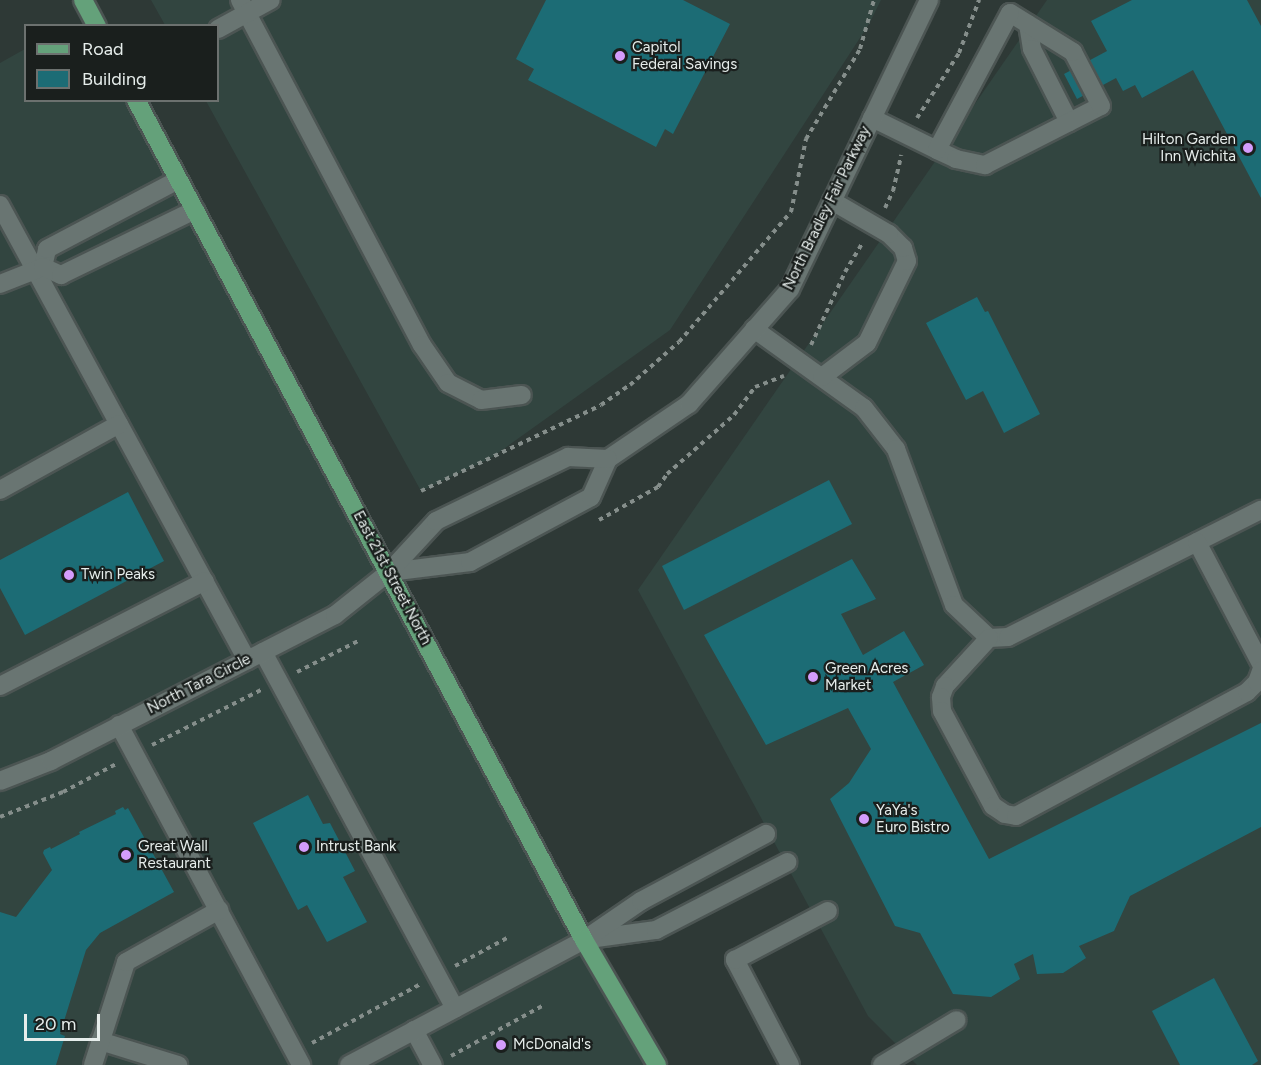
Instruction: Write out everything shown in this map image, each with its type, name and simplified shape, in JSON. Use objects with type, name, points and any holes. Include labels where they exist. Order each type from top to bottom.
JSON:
[{"type":"main road","points":[[83,0],[96,24]]},
{"type":"main road","name":"East 21st Street North","points":[[137,102],[584,940],[652,1062]]},
{"type":"street","points":[[219,28],[244,6],[271,0]]},
{"type":"street","name":"North Bradley Fair Parkway","points":[[608,459],[689,404],[790,289],[929,0]]},
{"type":"street","points":[[244,6],[417,337],[448,383],[481,400],[522,395]]},
{"type":"street","points":[[872,118],[937,150],[956,159],[985,165],[1101,106],[1073,52],[1010,13],[937,150]]},
{"type":"street","points":[[1028,24],[1032,49],[1069,122]]},
{"type":"street","points":[[39,269],[46,249],[178,180]]},
{"type":"street","points":[[822,377],[867,343],[907,261],[903,248],[889,234],[832,201]]},
{"type":"street","points":[[0,205],[39,269],[119,424],[205,581],[255,656],[279,681],[455,1009]]},
{"type":"street","points":[[0,284],[39,269],[61,275],[195,210]]},
{"type":"street","points":[[754,329],[864,408],[896,449],[954,605],[989,638]]},
{"type":"street","points":[[0,490],[119,424]]},
{"type":"street","points":[[568,457],[608,459],[591,497],[470,562],[389,572],[436,520],[568,457]]},
{"type":"street","points":[[1261,510],[1008,637],[989,638],[945,686],[941,697],[942,711],[993,806],[1005,814],[1016,816],[1247,692],[1257,682],[1261,671]]},
{"type":"street","points":[[1197,542],[1261,664]]},
{"type":"street","name":"North Tara Circle","points":[[0,781],[51,761],[335,615],[389,572]]},
{"type":"street","points":[[2,680],[205,581]]},
{"type":"street","points":[[119,725],[301,1065]]},
{"type":"street","points":[[349,1065],[584,940],[641,901],[766,834]]},
{"type":"street","points":[[584,940],[656,930],[788,862]]},
{"type":"street","points":[[93,1065],[126,962],[219,910]]},
{"type":"street","points":[[790,1065],[735,960],[828,911]]},
{"type":"street","points":[[882,1065],[957,1020]]},
{"type":"street","points":[[414,1030],[439,1062]]},
{"type":"street","points":[[100,1041],[178,1065]]},
{"type":"path","points":[[422,491],[602,405],[630,385],[679,342],[791,212],[806,139],[861,49],[874,0]]},
{"type":"path","points":[[0,817],[63,792],[358,641]]},
{"type":"path","points":[[306,1047],[507,938]]},
{"type":"path","points":[[439,1062],[542,1006]]},
{"type":"shaded area","points":[[151,0],[881,0],[869,24],[670,330],[491,458],[421,491],[207,102],[219,102],[219,24],[164,24]]},
{"type":"shaded area","points":[[1047,0],[1261,0],[1261,1065],[917,1065],[868,1016],[638,590]]},
{"type":"shaded area","points":[[24,50],[24,102],[137,102],[648,1065],[0,1065],[0,63]]},
{"type":"building","points":[[546,0],[683,0],[730,24],[673,134],[665,129],[656,147],[528,80],[534,69],[516,59]]},
{"type":"building","name":"Hilton Garden Inn Wichita","points":[[1132,0],[1247,0],[1261,26],[1261,198],[1193,70],[1142,98],[1135,85],[1123,91],[1116,78],[1077,99],[1064,74],[1107,51],[1091,21]]},
{"type":"building","points":[[977,297],[985,312],[988,311],[1040,414],[1004,433],[983,391],[966,400],[926,323]]},
{"type":"building","points":[[829,480],[852,524],[684,610],[662,566]]},
{"type":"building","name":"Twin Peaks","points":[[128,492],[164,561],[25,635],[0,588],[0,560]]},
{"type":"building","points":[[852,559],[876,599],[841,614],[863,655],[904,631],[924,665],[893,682],[989,859],[1261,723],[1261,827],[1130,896],[1114,931],[1079,946],[1086,958],[1063,973],[1037,974],[1033,954],[1014,964],[1020,979],[991,997],[953,994],[920,933],[895,926],[830,799],[849,783],[871,749],[848,708],[766,745],[704,635]]},
{"type":"building","name":"Intrust Bank","points":[[308,795],[323,824],[330,823],[355,871],[343,877],[367,922],[327,942],[307,905],[298,910],[253,823]]},
{"type":"building","points":[[123,807],[125,810],[128,808],[174,892],[100,933],[86,950],[60,1034],[65,1036],[56,1065],[0,1065],[0,912],[16,917],[52,870],[43,853],[44,850],[50,847],[51,849],[80,834],[79,832],[116,814],[115,811]]},
{"type":"building","points":[[1214,978],[1258,1061],[1252,1065],[1180,1065],[1152,1011]]},
{"type":"place","name":"Capitol Federal Savings","points":[[620,56]]},
{"type":"place","name":"Hilton Garden Inn Wichita","points":[[1248,148]]},
{"type":"place","name":"Twin Peaks","points":[[69,575]]},
{"type":"place","name":"Green Acres Market","points":[[813,677]]},
{"type":"place","name":"YaYa's Euro Bistro","points":[[864,819]]},
{"type":"place","name":"Intrust Bank","points":[[304,847]]},
{"type":"place","name":"Great Wall Restaurant","points":[[126,855]]},
{"type":"place","name":"McDonald's","points":[[501,1045]]}]
